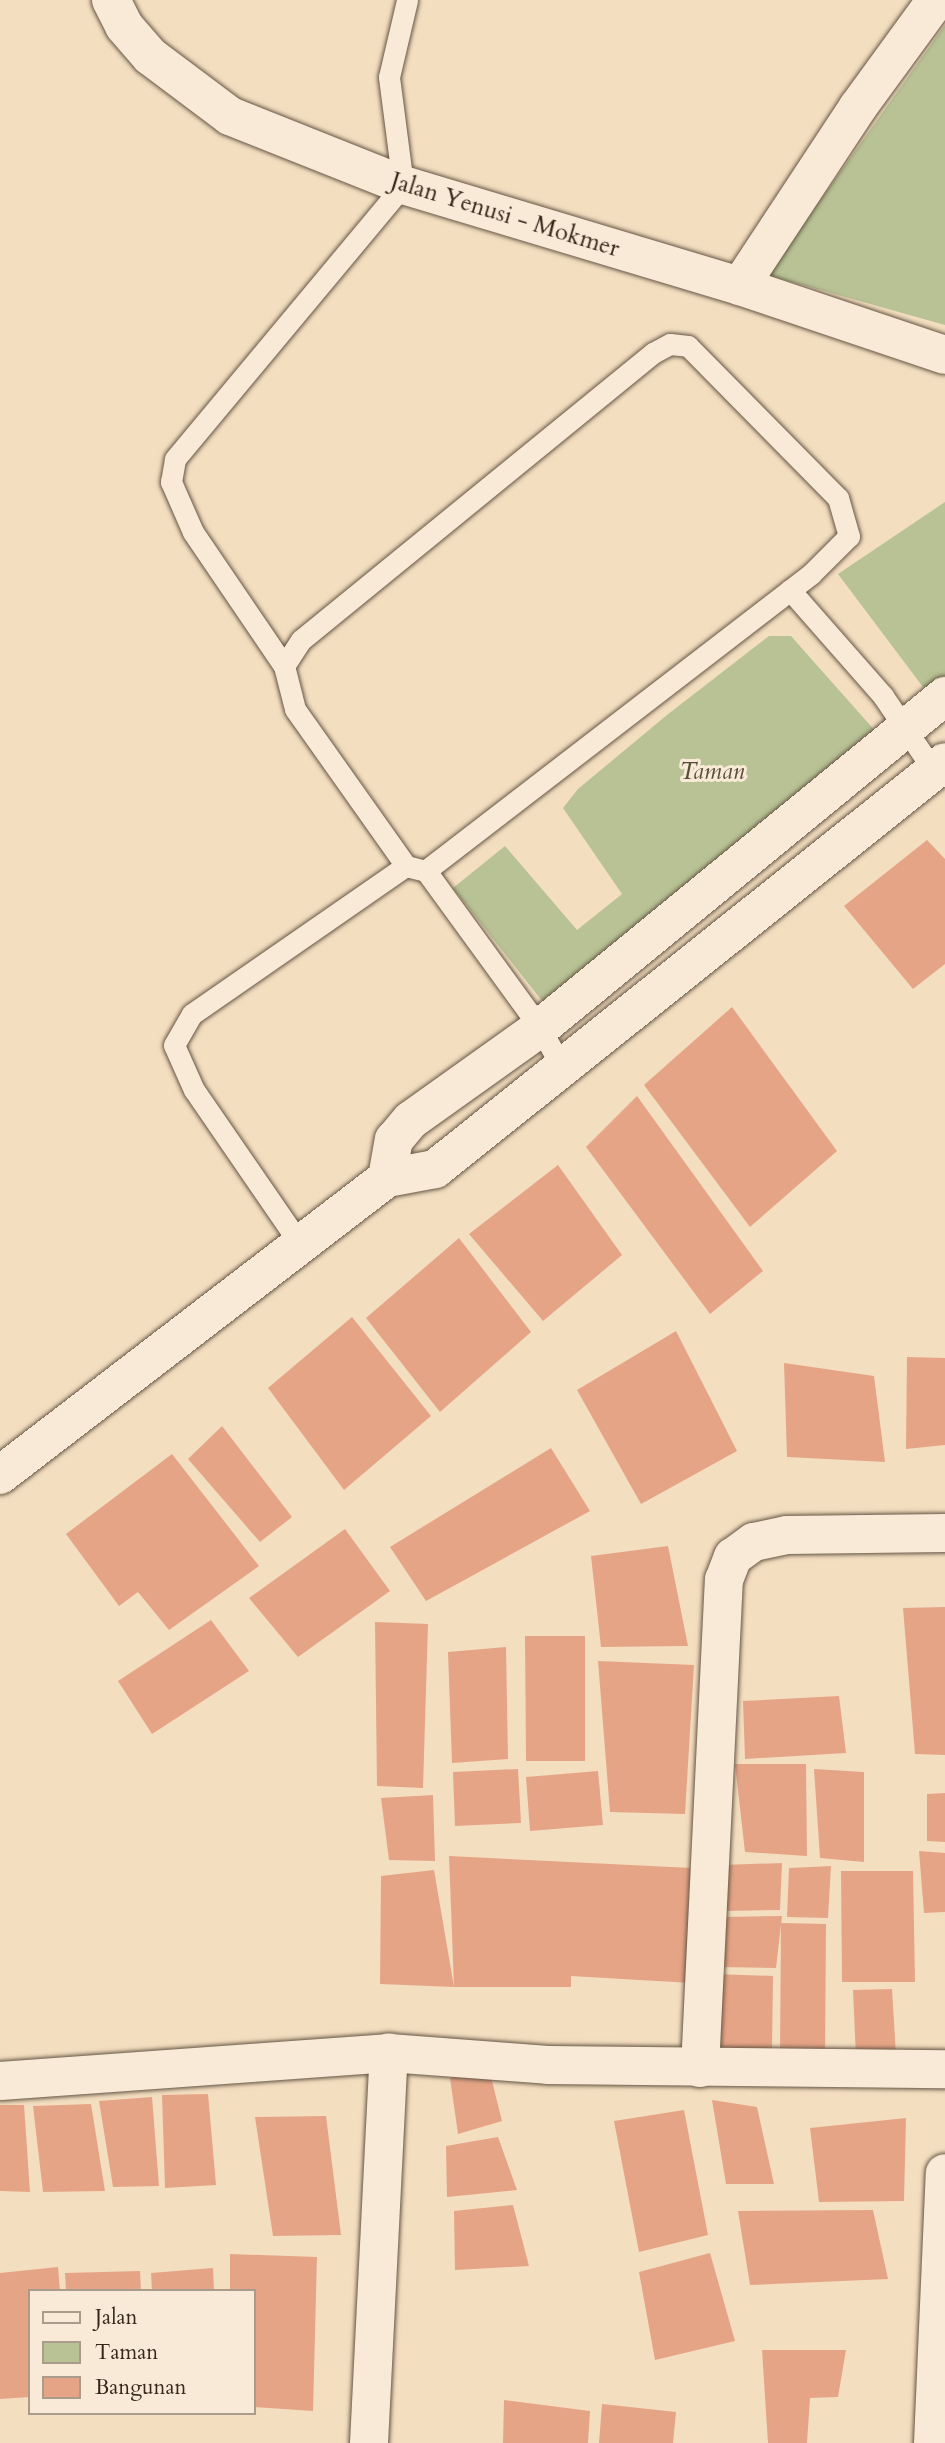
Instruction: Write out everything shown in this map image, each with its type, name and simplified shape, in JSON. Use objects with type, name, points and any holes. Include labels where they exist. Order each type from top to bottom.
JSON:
[{"type":"main road","name":"Jalan Yenusi - Mokmer","points":[[111,0],[124,26],[150,56],[230,116],[403,185],[740,286],[945,355]]},
{"type":"main road","points":[[740,286],[858,107],[936,0]]},
{"type":"main road","points":[[387,1178],[394,1140],[402,1130],[540,1028],[906,725],[945,696]]},
{"type":"main road","points":[[0,1475],[387,1178],[435,1169],[940,766]]},
{"type":"main road","points":[[700,2068],[724,1580],[733,1557],[754,1542],[787,1535],[945,1533]]},
{"type":"main road","points":[[369,2443],[389,2053]]},
{"type":"main road","points":[[0,2081],[389,2053],[548,2065],[945,2069]]},
{"type":"main road","points":[[933,2443],[945,2173]]},
{"type":"lane","points":[[407,0],[389,77],[403,185],[176,459],[171,482],[179,506],[284,666],[295,709],[540,1028],[563,1069]]},
{"type":"lane","points":[[284,666],[301,640],[653,353],[670,344],[688,346],[705,360],[838,498],[849,536],[790,590],[416,868],[192,1014],[174,1045],[194,1090],[300,1244]]},
{"type":"lane","points":[[790,590],[940,766]]},
{"type":"green space","points":[[945,25],[945,325],[767,275]]},
{"type":"green space","points":[[945,502],[945,684],[929,695],[838,574]]},
{"type":"green space","name":"Taman","points":[[769,636],[791,636],[877,733],[543,1002],[453,888],[505,846],[577,930],[622,894],[563,808],[578,789],[667,715]]},
{"type":"building","points":[[927,840],[945,859],[945,964],[913,989],[844,906]]},
{"type":"building","points":[[732,1007],[837,1151],[750,1227],[644,1085]]},
{"type":"building","points":[[637,1096],[763,1271],[710,1314],[586,1147]]},
{"type":"building","points":[[558,1165],[622,1255],[543,1321],[469,1234]]},
{"type":"building","points":[[459,1238],[531,1332],[440,1412],[366,1318]]},
{"type":"building","points":[[352,1317],[431,1416],[344,1490],[268,1388]]},
{"type":"building","points":[[676,1331],[737,1451],[641,1504],[577,1390]]},
{"type":"building","points":[[907,1357],[945,1358],[945,1445],[906,1449]]},
{"type":"building","points":[[784,1363],[874,1376],[885,1462],[787,1457]]},
{"type":"building","points":[[222,1426],[292,1517],[260,1542],[188,1459]]},
{"type":"building","points":[[551,1448],[590,1511],[426,1601],[390,1547]]},
{"type":"building","points":[[172,1454],[259,1566],[169,1630],[138,1592],[119,1606],[66,1534]]},
{"type":"building","points":[[345,1529],[390,1591],[298,1657],[249,1598]]},
{"type":"building","points":[[668,1546],[688,1646],[601,1647],[591,1556]]},
{"type":"building","points":[[945,1607],[945,1755],[915,1754],[903,1608]]},
{"type":"building","points":[[211,1620],[249,1671],[152,1734],[118,1681]]},
{"type":"building","points":[[375,1622],[428,1624],[423,1788],[377,1786]]},
{"type":"building","points":[[525,1636],[585,1636],[585,1761],[526,1761]]},
{"type":"building","points":[[506,1647],[508,1759],[452,1763],[448,1652]]},
{"type":"building","points":[[598,1661],[694,1665],[685,1814],[610,1812]]},
{"type":"building","points":[[839,1696],[846,1753],[745,1759],[743,1701]]},
{"type":"building","points":[[735,1764],[806,1764],[807,1856],[745,1852]]},
{"type":"building","points":[[518,1769],[521,1823],[455,1826],[453,1772]]},
{"type":"building","points":[[814,1769],[864,1772],[864,1862],[820,1858]]},
{"type":"building","points":[[598,1771],[603,1825],[530,1831],[526,1777]]},
{"type":"building","points":[[945,1793],[945,1842],[927,1841],[927,1794]]},
{"type":"building","points":[[433,1795],[435,1861],[389,1860],[381,1798]]},
{"type":"building","points":[[919,1851],[945,1853],[945,1912],[924,1913]]},
{"type":"building","points":[[449,1856],[692,1868],[691,1983],[571,1976],[571,1987],[454,1987]]},
{"type":"building","points":[[782,1863],[780,1910],[725,1911],[722,1865]]},
{"type":"building","points":[[831,1866],[828,1918],[787,1917],[789,1868]]},
{"type":"building","points":[[434,1870],[454,1987],[380,1984],[381,1876]]},
{"type":"building","points":[[841,1871],[913,1871],[915,1982],[842,1982]]},
{"type":"building","points":[[782,1916],[776,1968],[718,1967],[721,1917]]},
{"type":"building","points":[[781,1923],[826,1924],[825,2056],[780,2056]]},
{"type":"building","points":[[716,1974],[773,1976],[772,2052],[721,2052]]},
{"type":"building","points":[[892,1989],[896,2055],[856,2057],[853,1990]]},
{"type":"building","points":[[489,2069],[502,2121],[458,2134],[450,2078]]},
{"type":"building","points":[[208,2094],[216,2185],[165,2188],[162,2095]]},
{"type":"building","points":[[152,2097],[159,2186],[113,2187],[99,2101]]},
{"type":"building","points":[[712,2100],[757,2107],[774,2184],[726,2184]]},
{"type":"building","points":[[91,2104],[105,2191],[43,2192],[33,2106]]},
{"type":"building","points":[[0,2105],[24,2105],[30,2192],[0,2191]]},
{"type":"building","points":[[684,2110],[708,2235],[639,2252],[614,2121]]},
{"type":"building","points":[[326,2116],[341,2235],[273,2236],[255,2117]]},
{"type":"building","points":[[906,2118],[904,2201],[819,2202],[810,2128]]},
{"type":"building","points":[[498,2137],[517,2190],[447,2197],[446,2146]]},
{"type":"building","points":[[513,2205],[529,2266],[455,2270],[454,2211]]},
{"type":"building","points":[[873,2210],[888,2279],[750,2285],[738,2211]]},
{"type":"building","points":[[710,2253],[735,2341],[655,2360],[639,2272]]},
{"type":"building","points":[[230,2254],[317,2257],[313,2411],[256,2407],[256,2289],[230,2289]]},
{"type":"building","points":[[58,2267],[60,2289],[28,2289],[28,2397],[0,2399],[0,2273]]},
{"type":"building","points":[[213,2268],[214,2289],[152,2289],[151,2273]]},
{"type":"building","points":[[140,2271],[141,2289],[66,2289],[65,2273]]},
{"type":"building","points":[[762,2350],[846,2350],[838,2397],[810,2398],[807,2443],[768,2443]]},
{"type":"building","points":[[504,2400],[590,2411],[588,2443],[503,2443]]},
{"type":"building","points":[[602,2404],[676,2412],[673,2443],[599,2443]]}]
